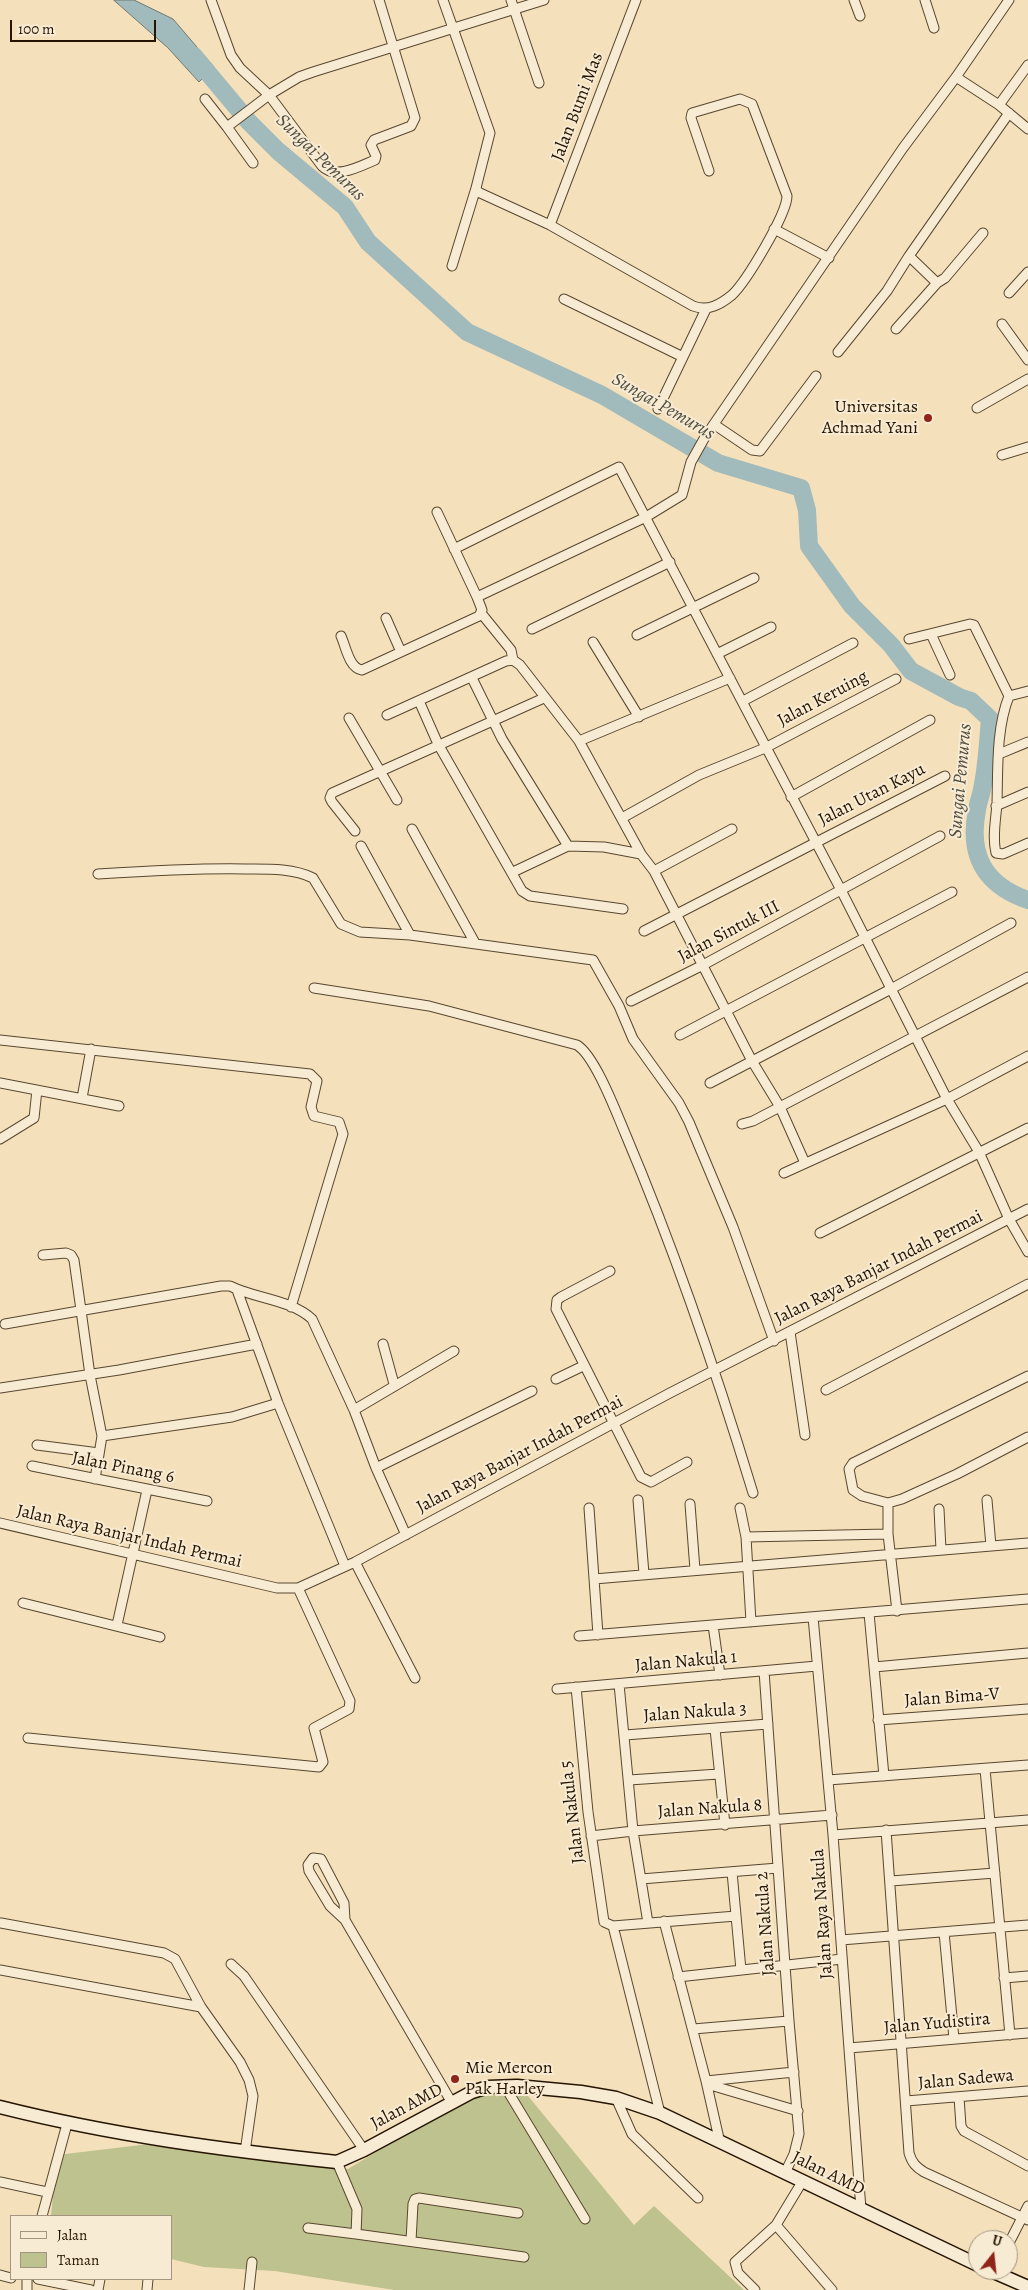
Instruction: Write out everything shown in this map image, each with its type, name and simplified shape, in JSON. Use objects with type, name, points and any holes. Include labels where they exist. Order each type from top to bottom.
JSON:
[{"type":"street","points":[[211,0],[232,55],[240,68],[269,94],[325,169],[337,173],[361,166],[376,159],[371,145],[374,140],[411,126],[415,122],[379,0]]},
{"type":"street","points":[[443,0],[490,134],[452,266]]},
{"type":"street","points":[[512,0],[539,82]]},
{"type":"street","points":[[231,124],[269,94],[299,77],[544,0]]},
{"type":"street","name":"Jalan Bumi Mas","points":[[550,225],[636,0]]},
{"type":"street","points":[[854,0],[860,16]]},
{"type":"street","points":[[925,0],[934,28]]},
{"type":"street","points":[[477,597],[646,517],[682,495],[691,462],[706,437],[902,148],[956,77],[1009,0]]},
{"type":"street","points":[[999,105],[1028,65]]},
{"type":"street","points":[[956,77],[999,105],[1028,129]]},
{"type":"street","points":[[205,99],[231,124],[253,163]]},
{"type":"street","points":[[476,188],[478,192],[507,203],[550,225],[693,306],[706,309],[725,300],[739,287],[786,206],[786,196],[750,102],[740,99],[692,113],[709,170]]},
{"type":"street","points":[[838,352],[887,291],[909,256],[1009,113]]},
{"type":"street","points":[[774,229],[829,258]]},
{"type":"street","points":[[896,329],[936,283],[946,278],[983,233]]},
{"type":"street","points":[[909,256],[936,283]]},
{"type":"street","points":[[1009,293],[1028,272]]},
{"type":"street","points":[[564,299],[683,356]]},
{"type":"street","points":[[658,409],[706,309]]},
{"type":"street","points":[[1002,324],[1028,360]]},
{"type":"street","points":[[715,425],[752,450],[760,452],[816,376]]},
{"type":"street","points":[[977,408],[1028,379]]},
{"type":"street","points":[[1002,455],[1028,447]]},
{"type":"street","points":[[454,549],[619,467],[743,701],[765,748],[841,890],[947,1098],[979,1152],[1009,1218],[1028,1252]]},
{"type":"street","points":[[437,512],[477,597],[481,613],[511,650],[513,660],[520,665],[579,742],[641,854],[654,872],[752,1061],[780,1107],[805,1163]]},
{"type":"street","points":[[532,629],[670,562]]},
{"type":"street","points":[[637,636],[754,578]]},
{"type":"street","points":[[341,636],[352,664],[359,669],[367,668],[476,618],[481,613]]},
{"type":"street","points":[[386,618],[401,652]]},
{"type":"street","points":[[909,639],[970,624],[974,625],[1009,696],[1003,714],[999,754],[996,853],[1004,854],[1028,843]]},
{"type":"street","points":[[717,654],[771,627]]},
{"type":"street","points":[[931,634],[950,676]]},
{"type":"street","points":[[593,642],[639,717]]},
{"type":"street","points":[[743,701],[853,643]]},
{"type":"street","points":[[387,715],[506,661],[513,660]]},
{"type":"street","points":[[472,678],[492,719],[568,846]]},
{"type":"street","points":[[579,742],[730,678]]},
{"type":"street","name":"Jalan Keruing","points":[[622,818],[699,775],[765,748],[896,679]]},
{"type":"street","points":[[1009,696],[1028,691]]},
{"type":"street","points":[[355,831],[332,802],[330,795],[492,719],[544,698]]},
{"type":"street","points":[[419,702],[438,744],[513,872],[522,892],[530,896],[623,909]]},
{"type":"street","points":[[349,718],[397,800]]},
{"type":"street","points":[[791,797],[930,720]]},
{"type":"street","points":[[999,754],[1028,742]]},
{"type":"street","name":"Jalan Utan Kayu","points":[[644,931],[945,776]]},
{"type":"street","points":[[996,806],[1028,792]]},
{"type":"street","points":[[412,829],[475,943]]},
{"type":"street","points":[[654,872],[732,829]]},
{"type":"street","name":"Jalan Sintuk III","points":[[631,1001],[703,965],[940,836]]},
{"type":"street","points":[[362,846],[410,935]]},
{"type":"street","points":[[513,872],[568,846],[604,847],[641,854]]},
{"type":"street","points":[[98,874],[204,868],[264,869],[295,872],[313,878],[341,924],[360,932],[410,935],[594,960],[634,1039],[679,1103],[689,1122],[733,1227],[774,1341]]},
{"type":"street","points":[[680,1036],[952,892]]},
{"type":"street","points":[[710,1083],[891,989],[1011,923]]},
{"type":"street","points":[[742,1124],[753,1121],[1028,977]]},
{"type":"street","points":[[314,988],[430,1006],[499,1023],[581,1048],[589,1058],[612,1102],[640,1169],[716,1371],[753,1493]]},
{"type":"street","points":[[0,1040],[310,1074],[314,1077],[317,1081],[311,1111],[314,1116],[339,1122],[343,1134],[291,1307]]},
{"type":"street","points":[[82,1098],[90,1049]]},
{"type":"street","points":[[784,1173],[947,1098],[1028,1056]]},
{"type":"street","points":[[0,1083],[119,1106]]},
{"type":"street","points":[[0,1138],[34,1118],[37,1090]]},
{"type":"street","points":[[820,1233],[1028,1128]]},
{"type":"street","name":"Jalan Raya Banjar Indah Permai","points":[[4,1524],[277,1588],[298,1588],[354,1562],[668,1394],[1028,1209]]},
{"type":"street","points":[[43,1256],[66,1253],[71,1255],[90,1375],[102,1436],[95,1479]]},
{"type":"street","points":[[610,1271],[561,1297],[556,1303],[556,1309],[583,1366],[641,1477],[651,1482],[687,1462]]},
{"type":"street","points":[[826,1390],[1028,1284]]},
{"type":"street","points":[[5,1324],[221,1286],[291,1307],[306,1314],[316,1324],[406,1535]]},
{"type":"street","points":[[237,1290],[278,1403],[344,1566]]},
{"type":"street","points":[[790,1332],[805,1435]]},
{"type":"street","points":[[0,1388],[90,1375],[257,1344]]},
{"type":"street","points":[[384,1344],[394,1384]]},
{"type":"street","points":[[354,1410],[394,1384],[454,1351]]},
{"type":"street","points":[[556,1379],[583,1366]]},
{"type":"street","points":[[1028,1376],[852,1463],[849,1470],[855,1493],[888,1503],[956,1474],[1028,1437]]},
{"type":"street","points":[[376,1468],[532,1391]]},
{"type":"street","points":[[102,1436],[232,1417],[278,1403]]},
{"type":"street","points":[[37,1445],[99,1453]]},
{"type":"street","name":"Jalan Pinang 6","points":[[32,1466],[207,1501]]},
{"type":"street","points":[[117,1625],[147,1490]]},
{"type":"street","points":[[638,1500],[644,1574]]},
{"type":"street","points":[[988,1500],[991,1546]]},
{"type":"street","points":[[888,1503],[888,1534],[897,1611]]},
{"type":"street","points":[[690,1504],[695,1570]]},
{"type":"street","points":[[589,1508],[598,1634]]},
{"type":"street","points":[[740,1508],[746,1537],[750,1622]]},
{"type":"street","points":[[939,1508],[941,1550]]},
{"type":"street","points":[[746,1537],[888,1534]]},
{"type":"street","points":[[594,1579],[1028,1543]]},
{"type":"street","points":[[354,1562],[415,1678]]},
{"type":"street","points":[[28,1738],[319,1768],[323,1758],[314,1728],[349,1709],[350,1701],[298,1588]]},
{"type":"street","points":[[579,1636],[869,1614],[1028,1599]]},
{"type":"street","points":[[23,1603],[160,1637]]},
{"type":"street","points":[[869,1614],[884,1776]]},
{"type":"street","name":"Jalan Raya Nakula","points":[[813,1617],[832,1815],[861,2209]]},
{"type":"street","points":[[713,1625],[720,1675]]},
{"type":"street","points":[[874,1667],[1028,1653]]},
{"type":"street","name":"Jalan Nakula 1","points":[[557,1689],[817,1666]]},
{"type":"street","name":"Jalan Nakula 2","points":[[764,1671],[784,1964],[798,2111],[798,2143],[785,2173]]},
{"type":"street","points":[[619,1684],[633,1831],[648,1922]]},
{"type":"street","name":"Jalan Nakula 5","points":[[576,1687],[591,1836],[604,1922],[613,1926]]},
{"type":"street","name":"Jalan Bima-V","points":[[878,1720],[1028,1709]]},
{"type":"street","name":"Jalan Nakula 3","points":[[625,1735],[768,1724]]},
{"type":"street","points":[[715,1729],[725,1825]]},
{"type":"street","points":[[828,1780],[1028,1765]]},
{"type":"street","points":[[985,1769],[1010,2034]]},
{"type":"street","points":[[629,1780],[719,1774]]},
{"type":"street","name":"Jalan Nakula 8","points":[[591,1836],[832,1815]]},
{"type":"street","points":[[833,1835],[1028,1820]]},
{"type":"street","points":[[886,1830],[895,1935],[909,2153],[916,2167],[1025,2219]]},
{"type":"street","points":[[345,1920],[344,1903],[321,1859],[312,1858],[308,1865],[309,1871],[330,1906],[345,1920],[452,2103]]},
{"type":"street","points":[[641,1879],[778,1868]]},
{"type":"street","points":[[732,1872],[741,1970]]},
{"type":"street","points":[[891,1881],[995,1873]]},
{"type":"street","points":[[660,2113],[613,1926],[736,1916]]},
{"type":"street","points":[[664,1922],[707,2083],[720,2143]]},
{"type":"street","points":[[1,1923],[170,1955],[175,1959],[201,2007],[240,2062],[250,2080],[253,2096],[244,2152]]},
{"type":"street","points":[[841,1940],[1028,1925]]},
{"type":"street","points":[[944,1932],[954,2039]]},
{"type":"street","points":[[678,1976],[842,1959]]},
{"type":"street","points":[[232,1964],[244,1976],[364,2150]]},
{"type":"street","points":[[0,1970],[201,2007]]},
{"type":"street","points":[[1004,1978],[1028,1976]]},
{"type":"street","points":[[692,2029],[789,2021]]},
{"type":"street","name":"Jalan Yudistira","points":[[849,2048],[1028,2033]]},
{"type":"street","points":[[707,2083],[794,2072]]},
{"type":"street","points":[[707,2083],[798,2111]]},
{"type":"street","points":[[504,2085],[585,2219]]},
{"type":"street","name":"Jalan AMD","points":[[337,2162],[364,2150],[480,2089],[504,2085],[616,2098],[660,2113],[968,2260]]},
{"type":"street","name":"Jalan Sadewa","points":[[906,2101],[1028,2091]]},
{"type":"street","points":[[959,2097],[961,2126],[964,2131],[1028,2166]]},
{"type":"street","points":[[616,2098],[632,2134],[698,2198]]},
{"type":"street","points":[[0,2107],[67,2124],[139,2137],[244,2152],[337,2162],[357,2209],[356,2234]]},
{"type":"street","points":[[42,2215],[67,2124]]},
{"type":"street","points":[[0,2182],[47,2192]]},
{"type":"street","points":[[755,2290],[738,2273],[736,2262],[738,2258],[776,2225],[802,2182]]},
{"type":"street","points":[[411,2241],[413,2204],[415,2199],[420,2198],[518,2213]]},
{"type":"street","points":[[1018,2230],[1025,2219],[1028,2206]]},
{"type":"street","points":[[776,2225],[832,2290]]},
{"type":"street","points":[[308,2228],[524,2257]]},
{"type":"street","points":[[249,2290],[252,2262]]},
{"type":"street","points":[[43,2280],[90,2290]]},
{"type":"street","points":[[1009,2280],[1023,2288]]},
{"type":"green space","points":[[488,2089],[524,2091],[634,2225],[654,2206],[744,2290],[394,2290],[275,2271],[204,2267],[172,2259],[172,2215],[51,2215],[57,2155],[149,2144],[348,2169],[435,2116]]},
{"type":"water","points":[[114,0],[134,0],[173,19],[214,67],[199,82],[168,48]]},
{"type":"waterway","name":"Sungai Pemurus","points":[[193,55],[249,122],[278,151],[345,207],[368,242],[467,332],[602,395],[718,463],[801,488],[807,510],[809,546],[852,606],[891,645],[911,671],[959,697],[971,701],[990,719],[986,768],[975,826],[975,841],[983,867],[991,877],[1013,894],[1028,900]]},
{"type":"place","name":"Universitas Achmad Yani","points":[[928,418]]},
{"type":"place","name":"Mie Mercon Pak Harley","points":[[455,2079]]}]
